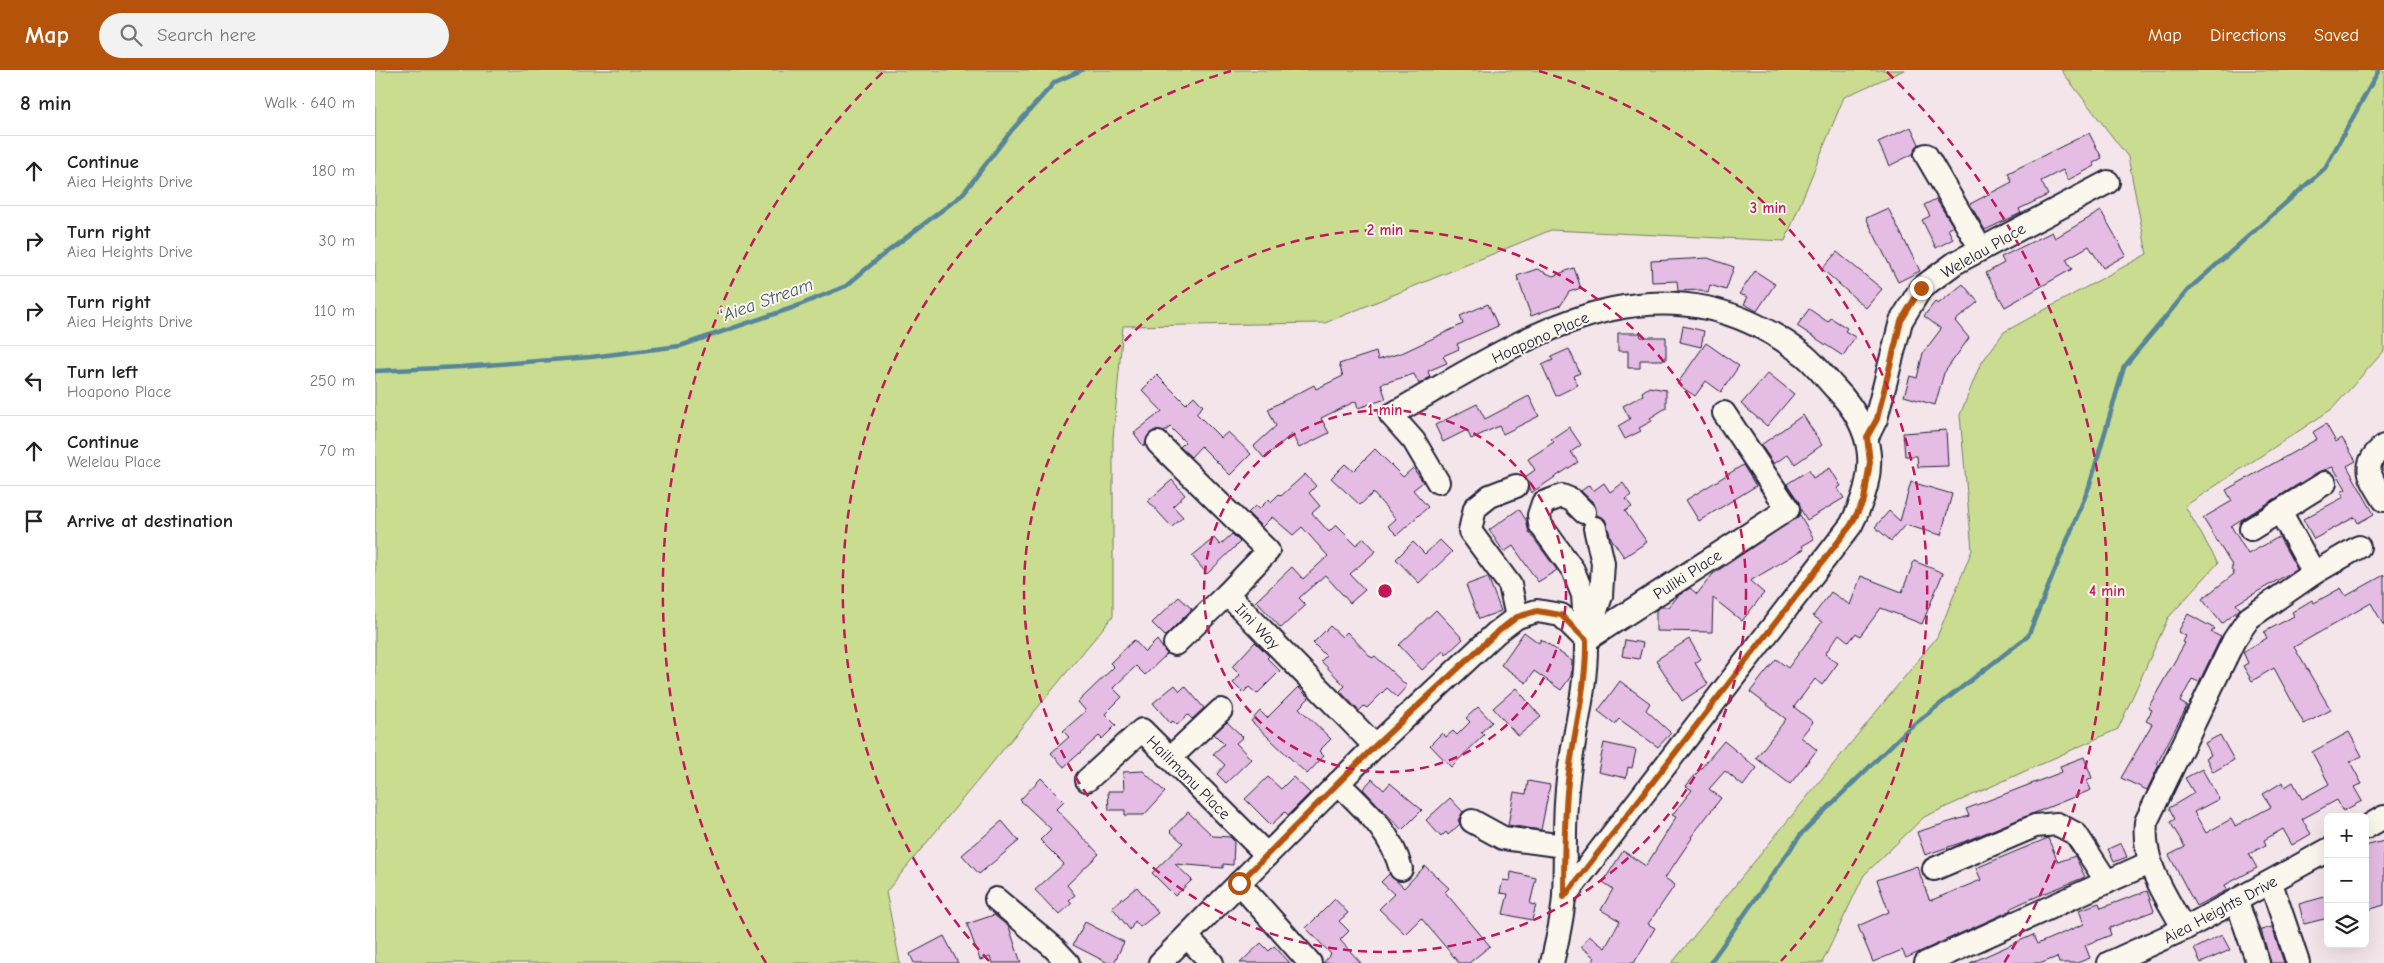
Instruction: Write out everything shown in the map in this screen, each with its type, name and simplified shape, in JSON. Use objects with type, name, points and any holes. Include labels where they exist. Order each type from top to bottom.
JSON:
[{"type":"street","points":[[1926,155],[1981,249]]},
{"type":"street","name":"Welelau Place","points":[[1867,437],[1877,419],[1901,321],[1921,288],[1955,263],[2108,182]]},
{"type":"street","name":"Hoapono Place","points":[[1438,482],[1414,441],[1391,415],[1502,352],[1569,320],[1601,310],[1639,304],[1680,304],[1720,311],[1763,328],[1805,356],[1845,398],[1867,437],[1870,462],[1864,500],[1851,525],[1564,897]]},
{"type":"street","name":"Puliki Place","points":[[1586,640],[1788,509],[1724,413]]},
{"type":"street","name":"Iini Way","points":[[1158,443],[1268,551],[1227,594],[1375,746]]},
{"type":"street","points":[[2384,446],[2374,454],[2369,464],[2369,475],[2384,500]]},
{"type":"street","points":[[2251,528],[2325,483]]},
{"type":"street","points":[[1516,486],[1490,496],[1475,508],[1470,531],[1510,585],[1517,617]]},
{"type":"street","points":[[1552,963],[1559,933],[1564,897],[1564,846],[1568,780],[1587,663],[1583,595],[1573,570],[1540,524],[1539,515],[1543,503],[1562,496],[1572,500],[1590,520],[1603,563],[1601,596],[1586,640]]},
{"type":"street","points":[[2280,511],[2314,574]]},
{"type":"street","points":[[2184,930],[2149,863],[2144,840],[2146,822],[2234,640],[2249,618],[2314,574],[2359,547]]},
{"type":"street","points":[[1175,644],[1227,594]]},
{"type":"street","points":[[1160,963],[1375,746],[1496,633],[1517,617],[1537,611],[1561,615],[1586,640]]},
{"type":"street","points":[[1170,758],[1221,710]]},
{"type":"street","name":"Hailimanu Place","points":[[1087,780],[1142,730],[1267,855]]},
{"type":"street","points":[[1338,783],[1380,825],[1395,850],[1401,869]]},
{"type":"street","points":[[2369,826],[2384,817]]},
{"type":"street","points":[[1472,821],[1503,838],[1564,846]]},
{"type":"street","points":[[1934,868],[2035,826],[2057,824],[2076,834],[2107,882]]},
{"type":"street","name":"Aiea Heights Drive","points":[[2109,963],[2184,930],[2324,852]]},
{"type":"street","points":[[1926,963],[2149,863]]},
{"type":"street","points":[[1239,883],[1310,963]]},
{"type":"street","points":[[2271,883],[2297,963]]},
{"type":"street","points":[[996,899],[1069,963]]},
{"type":"street","points":[[2237,902],[2258,963]]},
{"type":"street","points":[[1187,937],[1213,963]]},
{"type":"green space","points":[[375,70],[1904,70],[1844,97],[1785,241],[1551,230],[1325,323],[1123,326],[1113,439],[1113,616],[886,892],[900,963],[375,963]]},
{"type":"green space","points":[[2061,70],[2384,70],[2384,351],[2332,409],[2185,506],[2218,563],[2168,618],[2118,729],[1924,817],[1864,875],[1822,963],[1672,963],[1937,637],[1972,550],[1960,415],[1980,365],[2004,332],[2147,254],[2128,157]]},
{"type":"building","points":[[1911,127],[1919,144],[1913,154],[1889,166],[1878,142]]},
{"type":"building","points":[[2089,133],[2102,158],[2093,163],[2095,166],[2068,180],[2063,170],[2041,181],[2048,195],[2019,209],[2021,213],[1985,230],[1970,204],[2012,182],[2008,173]]},
{"type":"building","points":[[1936,199],[1953,226],[1948,229],[1953,239],[1936,248],[1922,220],[1930,216],[1924,205]]},
{"type":"building","points":[[1888,208],[1920,271],[1898,282],[1866,218]]},
{"type":"building","points":[[2101,211],[2126,255],[2103,268],[2089,246],[2066,259],[2072,269],[2005,307],[1986,273],[2004,263],[2001,257],[2052,232],[2055,238]]},
{"type":"building","points":[[1837,252],[1882,289],[1866,308],[1822,269]]},
{"type":"building","points":[[1708,258],[1734,267],[1726,290],[1710,285],[1708,293],[1701,290],[1678,291],[1677,281],[1652,282],[1651,261]]},
{"type":"building","points":[[1574,268],[1581,288],[1569,292],[1561,305],[1531,316],[1517,276],[1537,269],[1553,276]]},
{"type":"building","points":[[1755,271],[1775,284],[1757,311],[1744,304],[1748,297],[1739,294]]},
{"type":"building","points":[[1963,284],[1978,302],[1955,321],[1969,338],[1944,373],[1935,405],[1904,396],[1910,376],[1917,378],[1923,353],[1941,329],[1924,316],[1935,302],[1938,304]]},
{"type":"building","points":[[1488,304],[1498,326],[1457,344],[1459,349],[1443,356],[1447,363],[1428,371],[1430,377],[1419,384],[1414,374],[1381,384],[1386,399],[1358,408],[1356,401],[1321,418],[1329,433],[1299,448],[1292,434],[1264,458],[1254,446],[1276,426],[1268,409],[1314,385],[1316,389],[1343,376],[1339,364],[1376,352],[1378,360],[1404,352],[1463,324],[1460,316]]},
{"type":"building","points":[[1809,309],[1828,322],[1831,318],[1847,328],[1845,331],[1855,337],[1843,356],[1797,326]]},
{"type":"building","points":[[1683,326],[1704,331],[1701,347],[1680,342]]},
{"type":"building","points":[[1618,333],[1640,333],[1641,337],[1666,337],[1666,360],[1640,360],[1640,368],[1628,368],[1628,351],[1618,351]]},
{"type":"building","points":[[1706,343],[1739,366],[1721,392],[1706,381],[1695,396],[1677,384]]},
{"type":"building","points":[[1569,349],[1580,373],[1574,376],[1578,385],[1556,396],[1542,365],[1553,360],[1551,357]]},
{"type":"building","points":[[1768,373],[1794,394],[1767,426],[1741,404]]},
{"type":"building","points":[[1157,375],[1186,404],[1194,396],[1203,406],[1196,413],[1221,438],[1228,432],[1251,454],[1230,475],[1201,446],[1191,457],[1180,447],[1185,442],[1170,427],[1164,432],[1155,430],[1149,434],[1144,447],[1134,433],[1162,411],[1142,390]]},
{"type":"building","points":[[1649,387],[1666,390],[1666,408],[1650,418],[1652,421],[1639,428],[1641,431],[1625,439],[1618,426],[1630,419],[1623,406],[1643,395],[1642,392]]},
{"type":"building","points":[[1529,396],[1539,416],[1503,434],[1499,426],[1471,439],[1467,430],[1443,442],[1435,425],[1477,404],[1485,419]]},
{"type":"building","points":[[1803,415],[1822,445],[1795,464],[1788,454],[1774,464],[1761,445]]},
{"type":"building","points":[[2326,424],[2336,442],[2342,438],[2356,461],[2347,466],[2374,514],[2358,523],[2355,517],[2314,539],[2303,519],[2344,497],[2341,492],[2346,489],[2333,467],[2318,472],[2231,526],[2248,554],[2279,537],[2297,569],[2236,604],[2240,609],[2222,624],[2202,599],[2234,574],[2231,568],[2233,567],[2203,518],[2232,501],[2226,490],[2317,439],[2313,432]]},
{"type":"building","points":[[1569,427],[1581,445],[1571,452],[1578,462],[1531,493],[1525,477],[1535,470],[1528,459],[1554,442],[1551,439]]},
{"type":"building","points":[[1946,430],[1948,466],[1918,467],[1917,456],[1905,456],[1903,433]]},
{"type":"building","points":[[1375,449],[1403,477],[1413,468],[1423,482],[1413,490],[1428,507],[1397,535],[1388,526],[1396,519],[1373,493],[1360,505],[1331,478],[1345,464],[1353,471]]},
{"type":"building","points":[[1743,465],[1756,486],[1699,521],[1686,500]]},
{"type":"building","points":[[1830,468],[1841,486],[1837,488],[1844,498],[1807,520],[1799,502],[1787,484],[1809,470],[1813,478]]},
{"type":"building","points":[[1305,474],[1316,486],[1309,493],[1320,506],[1312,513],[1329,532],[1336,525],[1356,545],[1364,538],[1376,551],[1350,574],[1365,590],[1350,603],[1325,575],[1299,598],[1306,605],[1281,628],[1256,601],[1292,567],[1303,579],[1328,556],[1302,527],[1293,535],[1272,517],[1262,527],[1248,513],[1255,506],[1259,509],[1269,499],[1271,502],[1279,494],[1281,496]]},
{"type":"building","points":[[1172,480],[1185,495],[1173,506],[1183,517],[1172,527],[1148,501]]},
{"type":"building","points":[[1911,482],[1952,494],[1941,535],[1905,525],[1891,541],[1875,527],[1889,511],[1900,521]]},
{"type":"building","points":[[1604,483],[1610,492],[1623,483],[1631,495],[1626,499],[1632,507],[1625,511],[1647,542],[1624,557],[1611,538],[1605,519],[1597,515],[1594,503],[1581,491],[1589,485],[1593,491]]},
{"type":"building","points":[[1519,509],[1526,520],[1529,532],[1557,570],[1538,582],[1513,546],[1504,552],[1489,530]]},
{"type":"building","points":[[1800,515],[1814,539],[1802,546],[1804,549],[1750,581],[1764,593],[1742,621],[1713,598],[1712,632],[1656,631],[1656,610],[1661,607],[1669,607],[1678,596],[1690,588],[1697,594],[1713,574]]},
{"type":"building","points":[[1232,534],[1240,542],[1207,574],[1192,556],[1214,538],[1220,545]]},
{"type":"building","points":[[1440,540],[1452,552],[1419,583],[1396,559],[1413,542],[1425,554]]},
{"type":"building","points":[[1914,561],[1943,573],[1922,624],[1881,608],[1860,636],[1856,633],[1849,642],[1839,634],[1825,654],[1838,663],[1822,685],[1815,679],[1794,707],[1813,722],[1801,737],[1817,750],[1790,784],[1756,758],[1786,719],[1750,692],[1776,659],[1788,668],[1822,622],[1813,616],[1831,592],[1850,605],[1861,576],[1902,592]]},
{"type":"building","points":[[2384,575],[2384,626],[2371,603],[2294,647],[2331,710],[2304,724],[2274,668],[2252,681],[2243,666],[2248,663],[2243,652],[2267,638],[2264,632],[2294,616],[2292,612],[2312,600],[2314,603],[2341,588],[2346,596]]},
{"type":"building","points":[[1488,577],[1501,611],[1479,619],[1466,585]]},
{"type":"building","points":[[1179,597],[1192,609],[1165,636],[1152,623]]},
{"type":"building","points":[[1436,610],[1463,639],[1446,655],[1443,651],[1422,670],[1399,645]]},
{"type":"building","points":[[2188,614],[2215,629],[2211,632],[2221,637],[2199,682],[2192,679],[2180,702],[2187,706],[2157,764],[2159,765],[2147,790],[2121,778],[2152,724],[2146,721],[2152,710],[2148,708],[2185,643],[2183,642],[2186,636],[2178,632]]},
{"type":"building","points":[[1330,626],[1342,637],[1347,632],[1372,658],[1375,656],[1407,686],[1397,697],[1387,688],[1367,708],[1364,706],[1359,711],[1340,691],[1345,686],[1321,661],[1326,656],[1313,643]]},
{"type":"building","points":[[1524,632],[1539,643],[1541,639],[1572,661],[1571,676],[1561,690],[1534,671],[1526,683],[1501,665]]},
{"type":"building","points":[[1689,639],[1701,659],[1695,663],[1708,684],[1682,701],[1656,660]]},
{"type":"building","points":[[1134,640],[1145,652],[1157,640],[1167,654],[1145,675],[1136,666],[1113,688],[1122,697],[1105,714],[1116,725],[1102,739],[1099,736],[1064,767],[1051,753],[1069,737],[1063,731],[1086,711],[1078,702],[1114,667],[1110,663]]},
{"type":"building","points":[[1625,640],[1643,643],[1639,659],[1622,656]]},
{"type":"building","points":[[1255,642],[1280,671],[1257,694],[1249,687],[1243,693],[1233,683],[1240,675],[1232,667]]},
{"type":"building","points":[[1620,681],[1650,703],[1646,710],[1671,733],[1658,747],[1619,719],[1615,724],[1598,711]]},
{"type":"building","points":[[1175,685],[1180,691],[1185,686],[1204,708],[1192,719],[1188,715],[1177,725],[1173,721],[1170,723],[1153,703]]},
{"type":"building","points":[[1298,687],[1309,698],[1299,708],[1331,739],[1319,751],[1324,756],[1307,774],[1251,721],[1260,711],[1267,718]]},
{"type":"building","points":[[1516,688],[1541,717],[1518,736],[1493,708]]},
{"type":"building","points":[[1478,707],[1492,722],[1481,732],[1484,735],[1451,767],[1430,745],[1442,733],[1446,737],[1453,731],[1457,735],[1470,722],[1466,718]]},
{"type":"building","points":[[1227,722],[1243,737],[1236,743],[1251,759],[1226,783],[1217,774],[1225,765],[1213,754],[1224,744],[1214,734]]},
{"type":"building","points":[[2349,732],[2362,756],[2350,762],[2362,784],[2354,787],[2362,801],[2343,811],[2337,800],[2302,819],[2311,834],[2292,845],[2283,829],[2264,840],[2266,845],[2249,854],[2257,868],[2225,885],[2227,890],[2196,906],[2169,855],[2185,847],[2170,822],[2175,819],[2169,808],[2194,793],[2185,778],[2202,769],[2219,799],[2194,812],[2206,833],[2231,819],[2235,826],[2271,807],[2263,794],[2283,782],[2285,787],[2293,782],[2302,799],[2329,784],[2312,752]]},
{"type":"building","points":[[2220,735],[2234,760],[2213,772],[2206,758],[2211,755],[2205,743]]},
{"type":"building","points":[[1724,741],[1757,768],[1743,786],[1725,771],[1709,789],[1721,798],[1691,837],[1665,878],[1675,885],[1648,924],[1655,928],[1634,963],[1591,963],[1595,958],[1581,947],[1589,936],[1605,948],[1620,921],[1601,910],[1613,889],[1603,882],[1623,851],[1646,866],[1676,817],[1672,815],[1692,790],[1686,786]]},
{"type":"building","points":[[1604,743],[1636,750],[1632,768],[1628,767],[1626,778],[1598,772]]},
{"type":"building","points":[[2084,757],[2092,778],[2087,781],[2091,790],[1963,842],[1925,855],[1917,832],[1969,816],[1966,809],[2062,772],[2060,766]]},
{"type":"building","points":[[1143,771],[1165,792],[1144,815],[1125,815],[1125,810],[1109,810],[1108,791],[1124,791],[1123,772]]},
{"type":"building","points":[[1268,777],[1281,789],[1293,777],[1310,793],[1288,815],[1285,812],[1271,825],[1245,799]]},
{"type":"building","points":[[1041,778],[1064,801],[1056,809],[1099,854],[1067,885],[1075,895],[1069,900],[1072,903],[1059,915],[1035,890],[1064,864],[1040,840],[1051,829],[1020,800]]},
{"type":"building","points":[[1372,779],[1384,790],[1390,783],[1422,810],[1402,830],[1363,789]]},
{"type":"building","points":[[1528,781],[1550,785],[1541,830],[1508,825],[1514,792],[1526,794]]},
{"type":"building","points":[[1450,798],[1463,812],[1458,820],[1460,824],[1448,835],[1446,832],[1441,837],[1426,820]]},
{"type":"building","points":[[1188,812],[1213,836],[1230,837],[1234,841],[1233,865],[1223,864],[1223,868],[1175,864],[1192,880],[1175,896],[1152,873],[1183,843],[1170,831]]},
{"type":"building","points":[[1002,821],[1019,841],[979,874],[962,855]]},
{"type":"building","points":[[2048,838],[2058,862],[2075,856],[2085,877],[2026,901],[2011,908],[2012,910],[1906,958],[1902,950],[1873,962],[1858,926],[1889,912],[1877,880],[1917,866],[1929,899],[1932,900],[1981,880],[1976,868]]},
{"type":"building","points":[[2384,841],[2384,905],[2369,910],[2369,858],[2369,845]]},
{"type":"building","points":[[2121,843],[2127,857],[2114,862],[2108,849]]},
{"type":"building","points":[[1425,866],[1449,888],[1445,892],[1490,946],[1469,963],[1459,963],[1421,918],[1405,934],[1379,909],[1394,894],[1381,882],[1389,874],[1404,888]]},
{"type":"building","points":[[1511,872],[1536,878],[1530,904],[1536,905],[1532,920],[1503,914],[1508,894],[1500,893],[1503,880],[1510,881]]},
{"type":"building","points":[[1137,887],[1158,913],[1140,927],[1135,921],[1130,930],[1112,907]]},
{"type":"building","points":[[2147,891],[2154,911],[2109,928],[2111,935],[2085,945],[2090,958],[2077,963],[2059,963],[2057,957],[2042,963],[1970,963],[2033,935],[2037,944],[2084,924],[2079,910],[2099,903],[2101,908]]},
{"type":"building","points":[[2324,897],[2324,919],[2304,924],[2299,904]]},
{"type":"building","points":[[1335,899],[1348,913],[1339,921],[1349,931],[1340,940],[1361,963],[1323,963],[1331,954],[1306,928]]},
{"type":"building","points":[[994,915],[1009,927],[1021,963],[992,963],[990,957],[980,960],[967,924]]},
{"type":"building","points":[[1085,922],[1124,942],[1114,963],[1108,963],[1073,945]]},
{"type":"building","points":[[2272,927],[2284,963],[2271,963],[2261,930]]},
{"type":"building","points":[[2222,935],[2230,950],[2201,963],[2194,949]]},
{"type":"building","points":[[944,936],[958,963],[914,963],[910,954]]},
{"type":"building","points":[[1261,943],[1269,951],[1274,946],[1290,963],[1240,963]]},
{"type":"waterway","name":"ʻAiea Stream","points":[[375,371],[461,367],[591,357],[680,346],[792,308],[846,286],[879,258],[962,195],[1012,130],[1055,82],[1082,70]]},
{"type":"waterway","points":[[1710,963],[1802,833],[1908,729],[2028,636],[2089,487],[2124,367],[2188,290],[2325,168],[2379,70]]},
{"type":"route","points":[[1239,883],[1375,746],[1496,633],[1517,617],[1537,611],[1561,615],[1586,640],[1587,663],[1577,734],[1568,780],[1564,846],[1564,897],[1851,525],[1864,500],[1870,462],[1867,437],[1877,419],[1901,321],[1921,288]]}]
